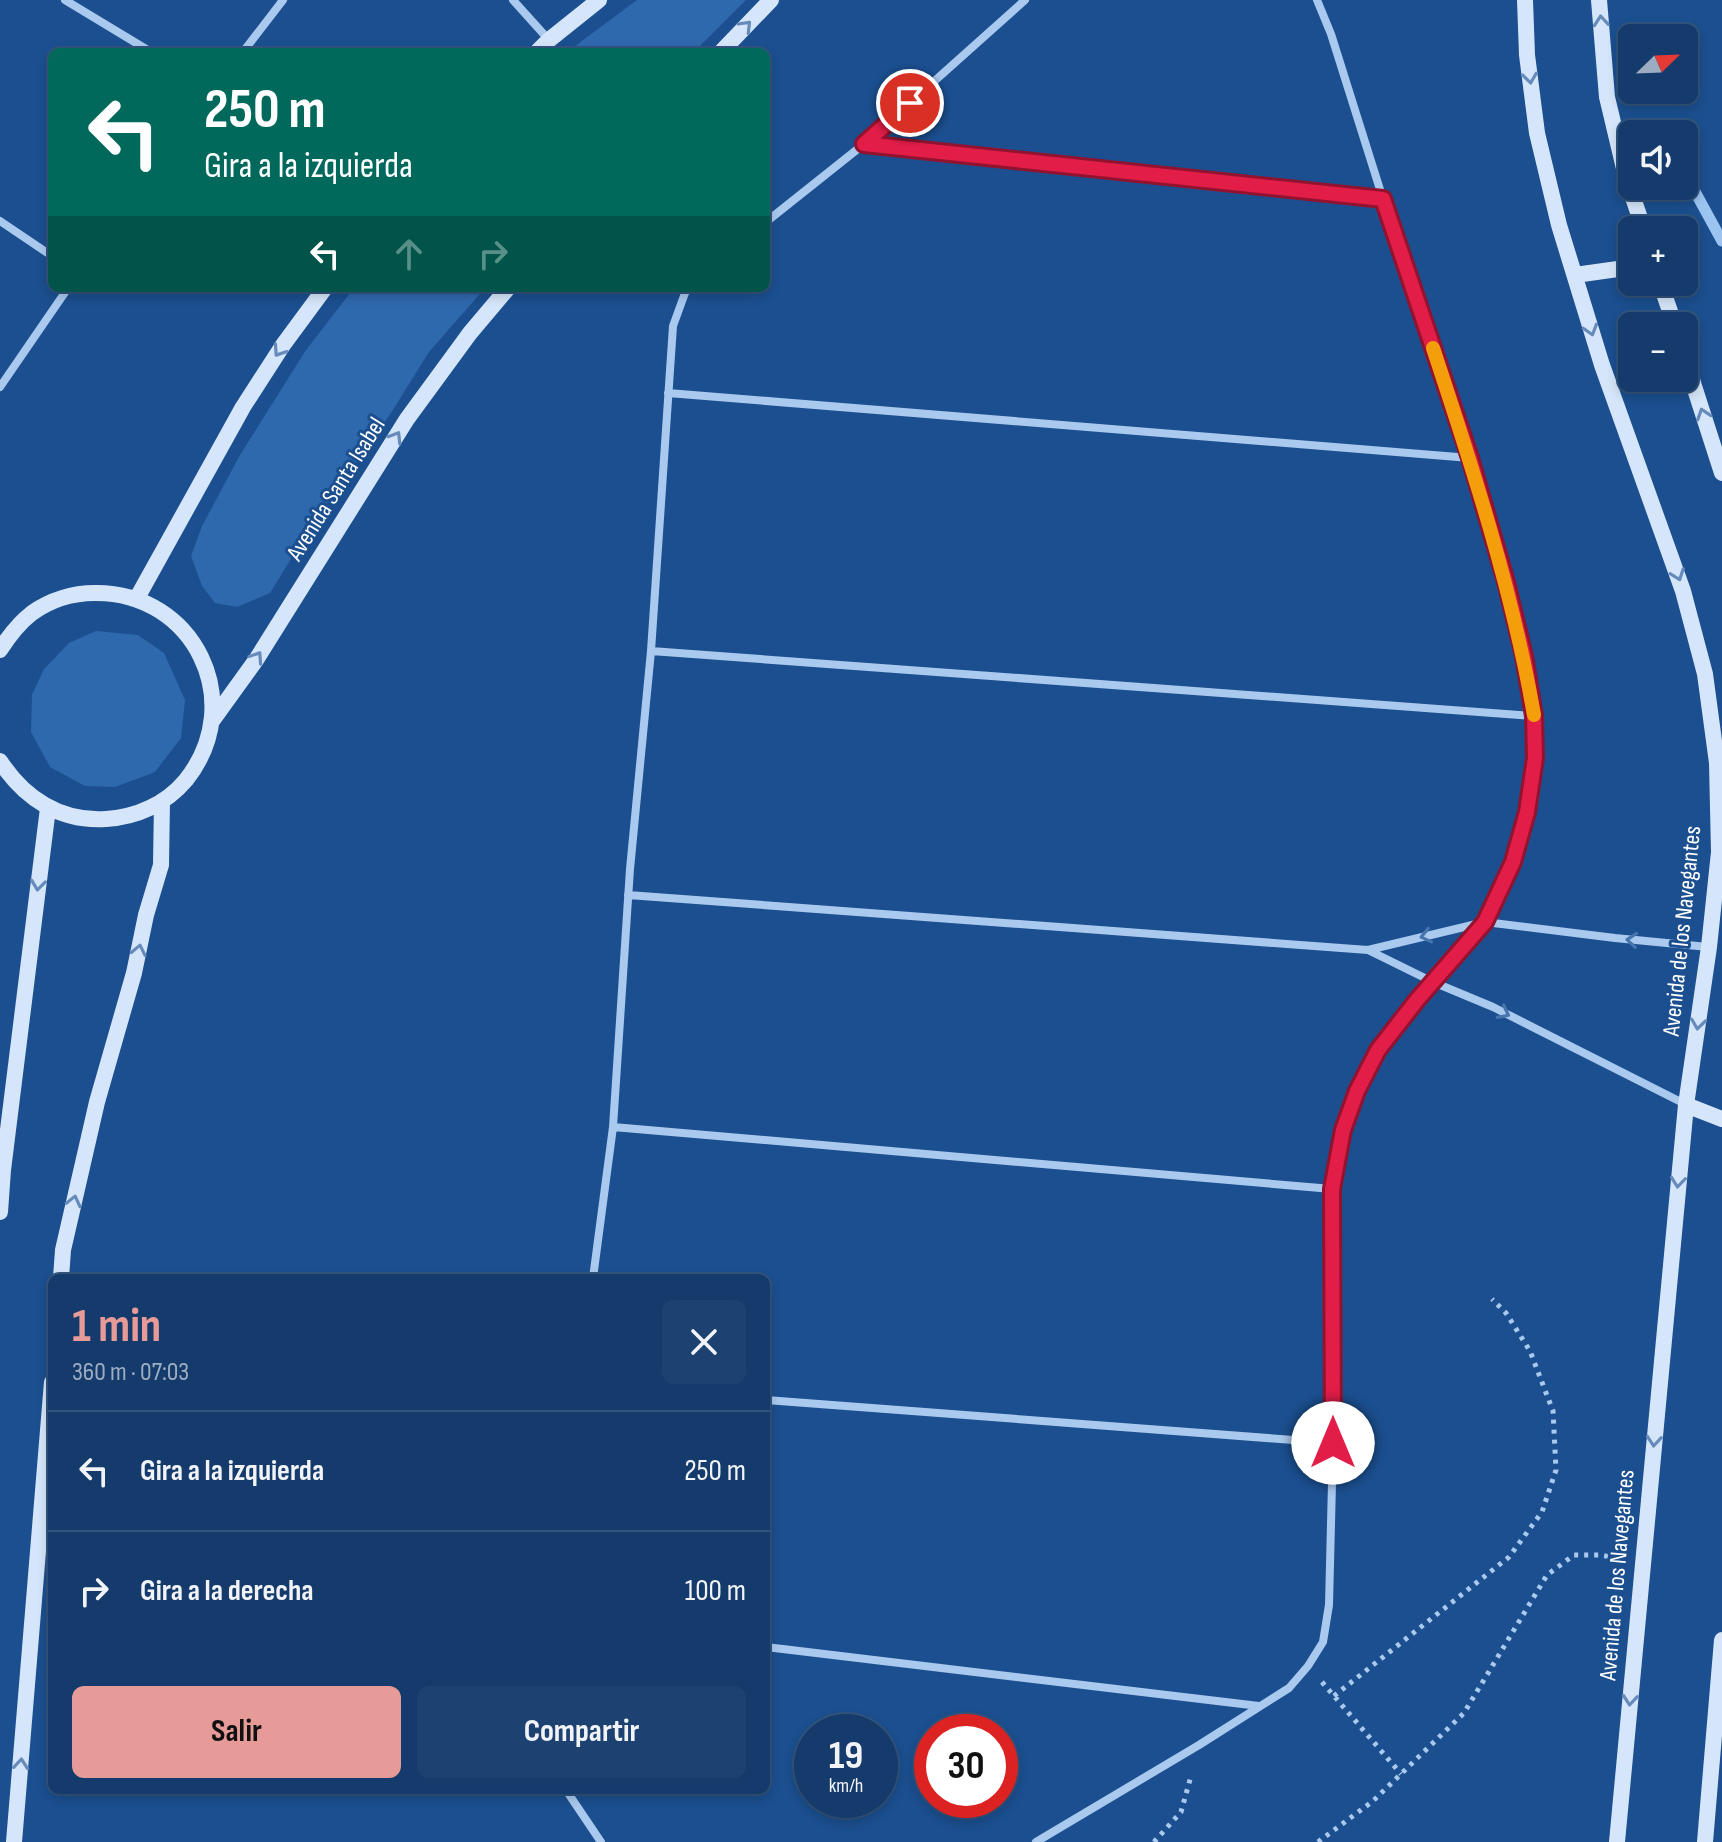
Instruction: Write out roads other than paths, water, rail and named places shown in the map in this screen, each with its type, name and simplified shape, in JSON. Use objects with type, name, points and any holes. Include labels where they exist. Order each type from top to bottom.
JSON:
[{"type":"street","points":[[65,0],[144,48]]},
{"type":"street","points":[[246,48],[283,0]]},
{"type":"street","points":[[513,0],[543,46],[599,0]]},
{"type":"street","points":[[725,48],[771,0]]},
{"type":"street","points":[[770,219],[864,144],[1025,0]]},
{"type":"street","points":[[1036,1842],[1289,1688],[1323,1642],[1329,1605],[1333,1443],[1332,1189],[1343,1130],[1357,1091],[1378,1050],[1485,922],[1513,862],[1527,812],[1535,758],[1534,716],[1524,656],[1506,582],[1470,458],[1331,34],[1317,0]]},
{"type":"street","name":"Avenida de los Navegantes","points":[[1525,0],[1527,55],[1537,133],[1559,225],[1602,365],[1683,591],[1705,674],[1717,763],[1719,852],[1716,948],[1686,1105],[1617,1842]]},
{"type":"street","points":[[1599,0],[1607,97],[1626,177],[1639,216]]},
{"type":"street","points":[[864,144],[1383,199]]},
{"type":"street","points":[[0,221],[48,253]]},
{"type":"street","points":[[1575,275],[1618,269]]},
{"type":"street","points":[[0,387],[65,292]]},
{"type":"street","points":[[137,598],[243,407],[322,292]]},
{"type":"street","name":"Avenida Santa Isabel","points":[[212,721],[256,660],[407,419],[470,333],[505,292]]},
{"type":"street","points":[[594,1274],[613,1127],[673,326],[686,292]]},
{"type":"street","points":[[1696,392],[1722,473]]},
{"type":"street","points":[[668,393],[1470,458]]},
{"type":"street","points":[[0,650],[13,630],[34,612],[57,599],[83,593],[111,593],[137,598],[161,611],[182,628],[198,650],[208,672],[212,697],[212,721],[196,767],[181,786],[162,801],[118,819],[70,817],[48,808],[28,795],[0,761]]},
{"type":"street","points":[[651,651],[1534,716]]},
{"type":"street","points":[[61,1274],[63,1250],[97,1102],[161,865],[162,801]]},
{"type":"street","points":[[0,1212],[6,1099],[48,808]]},
{"type":"street","points":[[628,895],[1368,950],[1485,922],[1716,948]]},
{"type":"street","points":[[1368,950],[1493,1007],[1686,1105],[1722,1119]]},
{"type":"street","points":[[613,1127],[1332,1189]]},
{"type":"street","points":[[770,1400],[1333,1443]]},
{"type":"street","points":[[10,1832],[48,1425]]},
{"type":"street","points":[[1705,1842],[1722,1640]]},
{"type":"street","points":[[770,1647],[1260,1706]]},
{"type":"street","points":[[568,1794],[601,1842]]},
{"type":"waterway","points":[[1698,197],[1722,241]]}]
